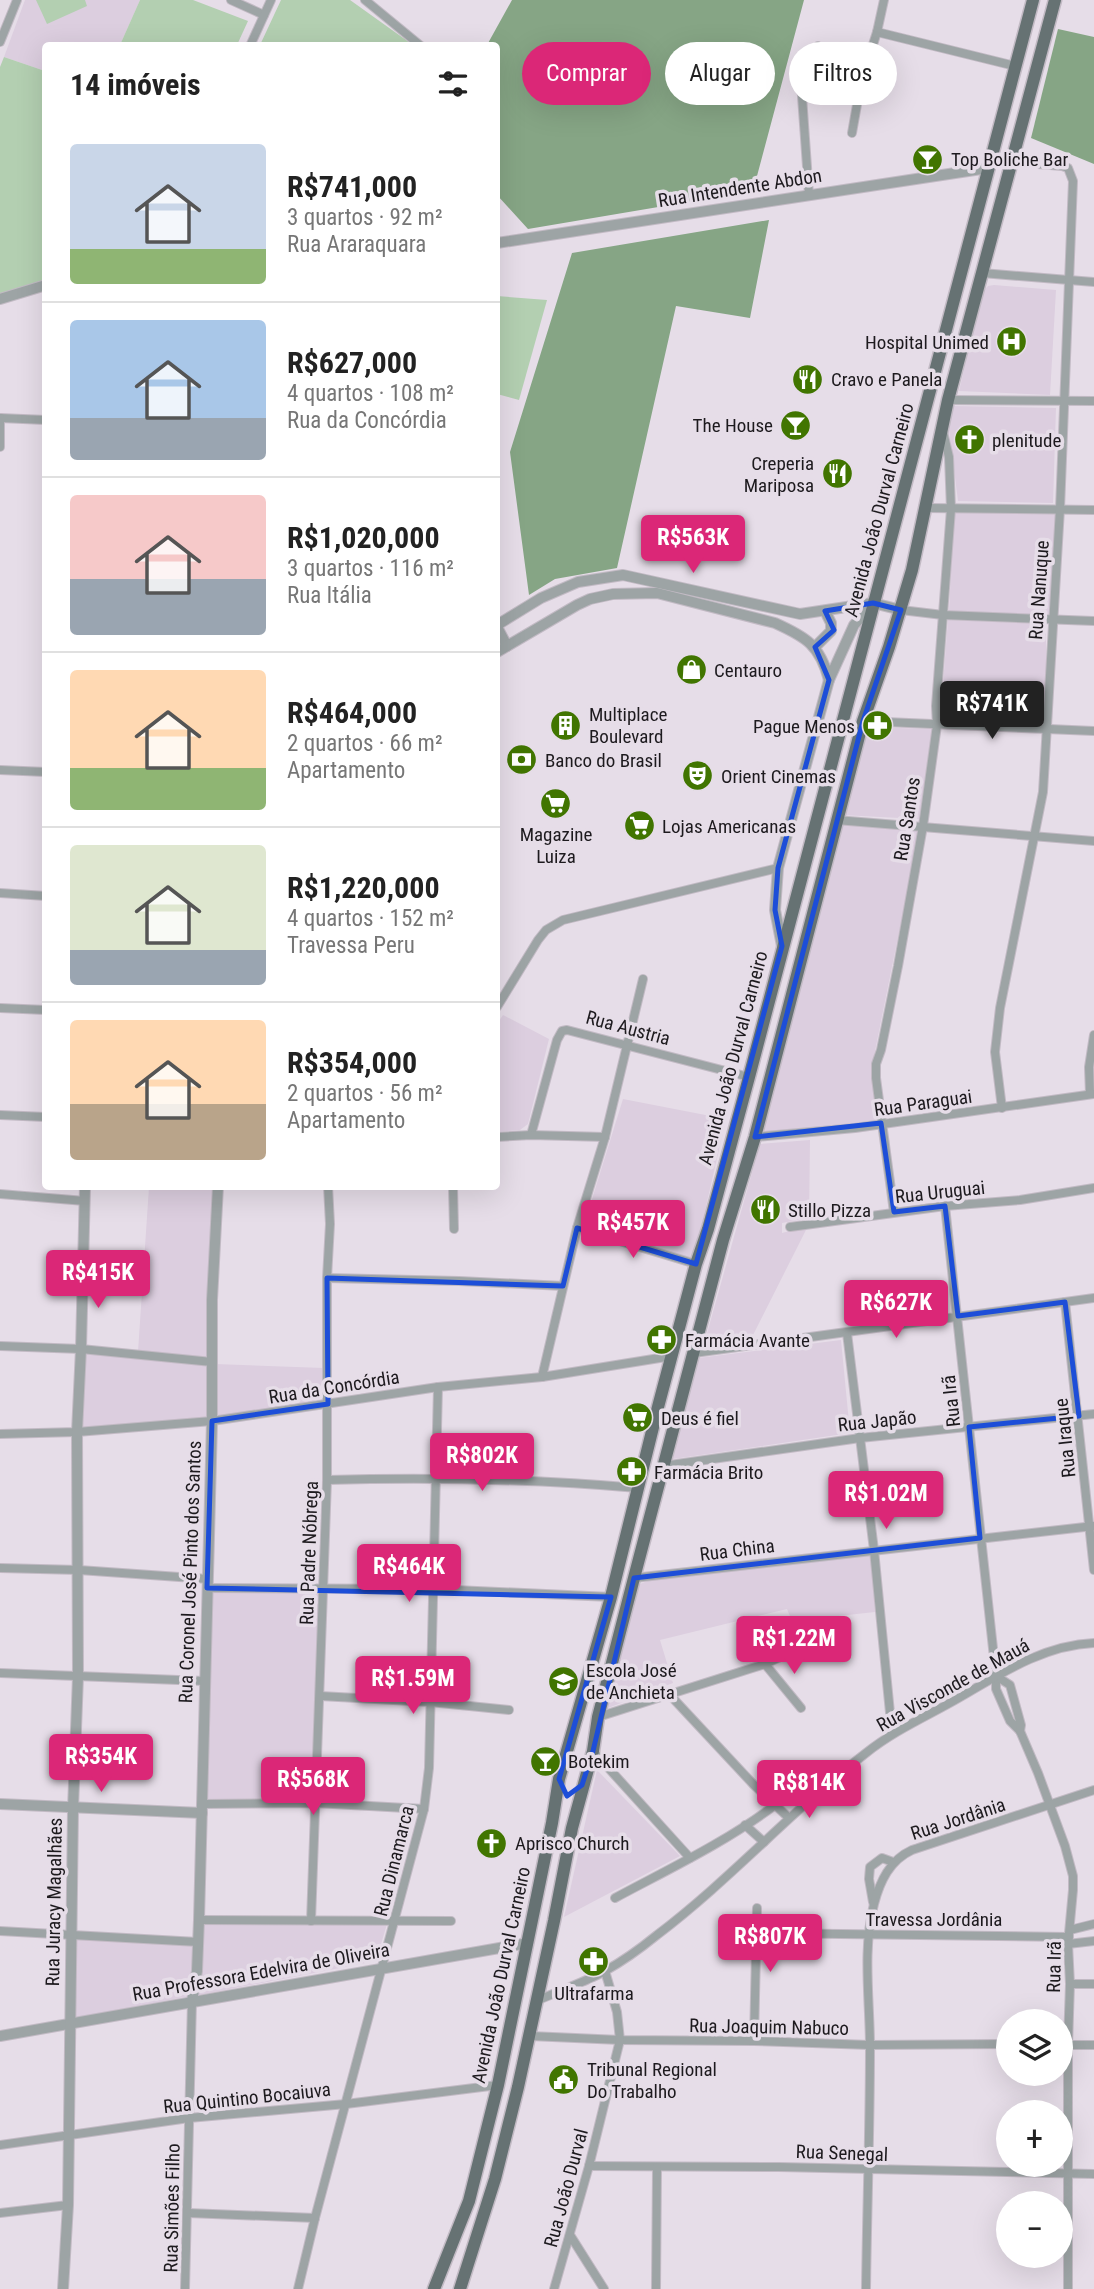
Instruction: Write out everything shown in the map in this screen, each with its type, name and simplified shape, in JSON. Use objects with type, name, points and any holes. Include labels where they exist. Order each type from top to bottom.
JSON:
[{"type":"main road","name":"Avenida João Durval Carneiro","points":[[434,2289],[469,2201],[498,2085],[559,1779],[611,1597],[696,1264],[749,1077],[1033,0]]},
{"type":"main road","name":"Avenida João Durval Carneiro","points":[[460,2289],[495,2179],[530,2036],[572,1828],[593,1751],[598,1717],[663,1466],[723,1240],[755,1137],[863,721],[901,610],[926,508],[948,400],[1055,0]]},
{"type":"main road","points":[[559,1779],[561,1792],[567,1796],[576,1794],[582,1785]]},
{"type":"main road","points":[[552,1823],[566,1820],[572,1828]]},
{"type":"street","points":[[0,43],[17,0]]},
{"type":"street","points":[[231,0],[264,15]]},
{"type":"street","points":[[252,42],[271,0]]},
{"type":"street","points":[[365,0],[416,42]]},
{"type":"street","points":[[852,133],[861,82],[884,0]]},
{"type":"street","points":[[877,32],[1015,66]]},
{"type":"street","points":[[803,105],[809,195]]},
{"type":"street","name":"Rua Nanuque","points":[[1002,1108],[996,1041],[1000,1008],[1043,792],[1048,729],[1073,181],[1068,168],[1062,166],[1012,162]]},
{"type":"street","name":"Rua Intendente Abdon","points":[[500,243],[988,168]]},
{"type":"street","points":[[982,273],[1094,282]]},
{"type":"street","points":[[0,299],[42,286]]},
{"type":"street","points":[[948,400],[1094,401]]},
{"type":"street","points":[[0,447],[0,418],[42,420]]},
{"type":"street","name":"Rua Santos","points":[[894,1212],[881,1123],[876,1064],[896,978],[923,826],[937,726],[951,509],[948,457],[942,426]]},
{"type":"street","points":[[926,508],[1094,510]]},
{"type":"street","points":[[500,624],[541,598],[578,582],[623,575],[800,614],[873,603],[901,610],[943,615],[1094,621]]},
{"type":"street","points":[[500,650],[590,599],[634,592],[657,593],[775,623],[803,636],[815,648],[824,663],[829,680]]},
{"type":"street","points":[[782,946],[775,909],[778,868],[829,680],[854,625],[873,603]]},
{"type":"street","points":[[815,648],[831,631],[831,623],[824,611]]},
{"type":"street","points":[[500,631],[508,646]]},
{"type":"street","points":[[863,721],[1094,731]]},
{"type":"street","points":[[0,770],[42,772]]},
{"type":"street","points":[[836,820],[1094,841]]},
{"type":"street","points":[[500,1002],[538,940],[546,930],[563,920],[778,868]]},
{"type":"street","points":[[0,892],[42,895]]},
{"type":"street","points":[[542,1377],[577,1228],[605,1137],[643,979]]},
{"type":"street","points":[[0,1008],[42,1010]]},
{"type":"street","name":"Rua Austria","points":[[531,1135],[557,1040],[562,1031],[573,1030],[628,1047],[749,1077]]},
{"type":"street","points":[[1092,1094],[1089,1067],[1094,1035]]},
{"type":"street","name":"Rua Paraguai","points":[[755,1137],[840,1130],[1092,1094]]},
{"type":"street","points":[[0,1115],[42,1118]]},
{"type":"street","points":[[500,1137],[605,1137]]},
{"type":"street","name":"Rua Uruguai","points":[[790,1227],[945,1206],[1020,1200],[1094,1188]]},
{"type":"street","name":"Rua Juracy Magalhães","points":[[64,2289],[78,1676],[77,1432],[85,1190]]},
{"type":"street","name":"Rua Coronel José Pinto dos Santos","points":[[192,2001],[197,1971],[199,1920],[212,1421],[213,1275],[218,1190]]},
{"type":"street","name":"Rua Padre Nóbrega","points":[[311,1921],[327,1480],[328,1190]]},
{"type":"street","points":[[453,1190],[454,1229]]},
{"type":"street","points":[[0,1194],[85,1200]]},
{"type":"street","name":"Rua Irã","points":[[945,1206],[996,1689],[1010,1721],[1020,1731],[1065,1846],[1073,1876],[1068,2009]]},
{"type":"street","points":[[577,1228],[696,1264]]},
{"type":"street","points":[[327,1278],[564,1286]]},
{"type":"street","points":[[694,1353],[1094,1298]]},
{"type":"street","name":"Rua Iraque","points":[[1065,1303],[1092,1526],[1094,1570]]},
{"type":"street","points":[[847,1333],[874,1550],[892,1733]]},
{"type":"street","points":[[0,1346],[81,1349],[212,1362]]},
{"type":"street","name":"Rua da Concórdia","points":[[0,1434],[77,1432],[212,1421],[438,1387],[542,1377],[672,1356]]},
{"type":"street","name":"Rua Dinamarca","points":[[298,2289],[424,1809],[429,1768],[438,1387]]},
{"type":"street","name":"Rua Japão","points":[[663,1466],[860,1438],[1094,1414]]},
{"type":"street","points":[[327,1480],[436,1477],[638,1488]]},
{"type":"street","name":"Rua China","points":[[634,1578],[1092,1526]]},
{"type":"street","points":[[0,1568],[79,1570],[207,1584],[324,1589],[433,1589],[611,1597]]},
{"type":"street","name":"Rua Visconde de Mauá","points":[[536,2001],[605,1971],[657,1935],[835,1777],[892,1733],[943,1707],[996,1675],[1052,1650],[1069,1645],[1094,1643]]},
{"type":"street","points":[[598,1717],[765,1664],[802,1647]]},
{"type":"street","points":[[765,1664],[801,1708]]},
{"type":"street","points":[[0,1673],[204,1681]]},
{"type":"street","name":"Rua Irã","points":[[996,1675],[1010,1685],[1021,1725],[1020,1731]]},
{"type":"street","points":[[668,1694],[789,1818]]},
{"type":"street","points":[[320,1696],[430,1702],[509,1710]]},
{"type":"street","points":[[593,1751],[690,1858]]},
{"type":"street","name":"Rua Jordânia","points":[[866,2289],[870,2045],[868,1935],[882,1880],[893,1862],[912,1850],[1094,1790]]},
{"type":"street","points":[[0,1804],[73,1809],[202,1808],[315,1803],[424,1809]]},
{"type":"street","points":[[615,1898],[690,1858],[775,1805]]},
{"type":"street","points":[[746,1825],[764,1842]]},
{"type":"street","points":[[874,1905],[869,1879],[870,1867],[882,1858],[893,1862]]},
{"type":"street","points":[[754,2041],[757,1908]]},
{"type":"street","points":[[199,1920],[451,1920]]},
{"type":"street","points":[[1069,1937],[1094,1923]]},
{"type":"street","points":[[0,1931],[198,1942]]},
{"type":"street","name":"Travessa Jordânia","points":[[757,1933],[1069,1937]]},
{"type":"street","points":[[1069,1937],[1094,1941]]},
{"type":"street","name":"Rua Professora Edelvira de Oliveira","points":[[0,2035],[528,1943]]},
{"type":"street","name":"Rua João Durval","points":[[554,2289],[589,2166],[620,2040],[617,2012],[605,1971]]},
{"type":"street","points":[[1070,1984],[1094,1984]]},
{"type":"street","name":"Rua Simões Filho","points":[[185,2289],[192,2001]]},
{"type":"street","name":"Rua Joaquim Nabuco","points":[[530,2036],[870,2045],[996,2044]]},
{"type":"street","points":[[1073,2045],[1094,2045]]},
{"type":"street","name":"Rua Quintino Bocaiuva","points":[[0,2145],[189,2118],[346,2104],[498,2085]]},
{"type":"street","name":"Rua Senegal","points":[[589,2166],[996,2172]]},
{"type":"street","points":[[656,2289],[657,2167]]},
{"type":"street","name":"Rua Senegal","points":[[1073,2173],[1094,2174]]},
{"type":"street","name":"Rua Irã","points":[[1067,2177],[1068,2289]]},
{"type":"street","points":[[0,2213],[68,2205]]},
{"type":"street","points":[[188,2213],[315,2218]]},
{"type":"street","points":[[570,2235],[604,2289]]},
{"type":"highlighted area","points":[[873,603],[901,610],[863,721],[755,1137],[881,1123],[894,1212],[945,1206],[958,1316],[1065,1302],[1079,1416],[969,1427],[980,1538],[634,1578],[593,1751],[582,1785],[567,1796],[559,1779],[611,1597],[207,1588],[212,1421],[328,1404],[327,1278],[563,1286],[577,1228],[696,1264],[782,946],[775,910],[778,868],[829,680],[815,647],[834,630],[825,611]]},
{"type":"shaded area","points":[[25,0],[140,0],[121,42],[42,42],[42,70],[4,57]]},
{"type":"shaded area","name":"Hospital Unimed","points":[[988,286],[1056,290],[1050,395],[959,391],[982,292]]},
{"type":"shaded area","points":[[953,406],[1056,408],[1053,503],[958,501],[949,431]]},
{"type":"shaded area","points":[[954,511],[1056,512],[1049,616],[949,612]]},
{"type":"shaded area","points":[[948,620],[1046,624],[1046,723],[940,722]]},
{"type":"shaded area","points":[[866,727],[932,729],[919,819],[842,815]]},
{"type":"shaded area","points":[[839,823],[920,828],[871,1071],[879,1121],[851,1127],[757,1135]]},
{"type":"shaded area","points":[[503,1015],[549,1039],[528,1124],[520,1130],[500,1132],[500,1020]]},
{"type":"shaded area","points":[[623,1099],[726,1119],[694,1259],[584,1225]]},
{"type":"shaded area","points":[[810,1140],[809,1218],[782,1223],[782,1233],[808,1226],[749,1343],[704,1344],[760,1144]]},
{"type":"shaded area","points":[[149,1190],[216,1190],[208,1359],[138,1352]]},
{"type":"shaded area","points":[[841,1340],[850,1433],[673,1459],[698,1358]]},
{"type":"shaded area","points":[[84,1351],[209,1364],[209,1418],[83,1428]]},
{"type":"shaded area","points":[[215,1364],[324,1368],[325,1401],[215,1417]]},
{"type":"shaded area","points":[[871,1553],[875,1612],[792,1621],[787,1609],[660,1640],[673,1683],[608,1708],[635,1586],[650,1580]]},
{"type":"shaded area","points":[[210,1591],[321,1593],[311,1799],[205,1801]]},
{"type":"shaded area","points":[[597,1770],[680,1856],[564,1917]]},
{"type":"shaded area","points":[[202,1923],[387,1924],[376,1961],[199,1995]]},
{"type":"shaded area","points":[[76,1938],[193,1946],[190,1996],[75,2018]]},
{"type":"green space","points":[[36,0],[85,0],[87,6],[47,24]]},
{"type":"green space","points":[[140,0],[193,0],[248,21],[238,42],[121,42]]},
{"type":"green space","points":[[281,0],[350,0],[409,42],[261,42]]},
{"type":"green space","points":[[512,0],[804,0],[793,42],[789,42],[789,56],[753,191],[528,229],[500,198],[500,42],[489,42]]},
{"type":"green space","points":[[1058,29],[1094,37],[1094,164],[1031,138]]},
{"type":"green space","points":[[4,57],[42,70],[42,281],[0,294],[0,67]]},
{"type":"green space","points":[[769,220],[750,318],[676,306],[617,568],[555,579],[529,595],[510,452],[572,253]]},
{"type":"green space","points":[[500,296],[547,300],[519,400],[500,395]]},
{"type":"place","name":"Top Boliche Bar","points":[[928,159]]},
{"type":"place","name":"Hospital Unimed","points":[[1012,342]]},
{"type":"place","name":"Cravo e Panela","points":[[808,379]]},
{"type":"place","name":"The House","points":[[796,425]]},
{"type":"place","name":"plenitude","points":[[969,440]]},
{"type":"place","name":"Creperia Mariposa","points":[[837,474]]},
{"type":"place","name":"Centauro","points":[[691,670]]},
{"type":"place","name":"Multiplace Boulevard","points":[[566,725]]},
{"type":"place","name":"Pague Menos","points":[[878,726]]},
{"type":"place","name":"Banco do Brasil","points":[[522,760]]},
{"type":"place","name":"Orient Cinemas","points":[[698,776]]},
{"type":"place","name":"Magazine Luiza","points":[[556,803]]},
{"type":"place","name":"Lojas Americanas","points":[[639,826]]},
{"type":"place","name":"Stillo Pizza","points":[[765,1210]]},
{"type":"place","name":"Farmácia Avante","points":[[662,1340]]},
{"type":"place","name":"Deus é fiel","points":[[638,1418]]},
{"type":"place","name":"Farmácia Brito","points":[[631,1472]]},
{"type":"place","name":"Escola José de Anchieta","points":[[563,1681]]},
{"type":"place","name":"Botekim","points":[[545,1761]]},
{"type":"place","name":"Aprisco Church","points":[[492,1843]]},
{"type":"place","name":"Ultrafarma","points":[[594,1962]]},
{"type":"place","name":"Tribunal Regional Do Trabalho","points":[[564,2080]]}]
